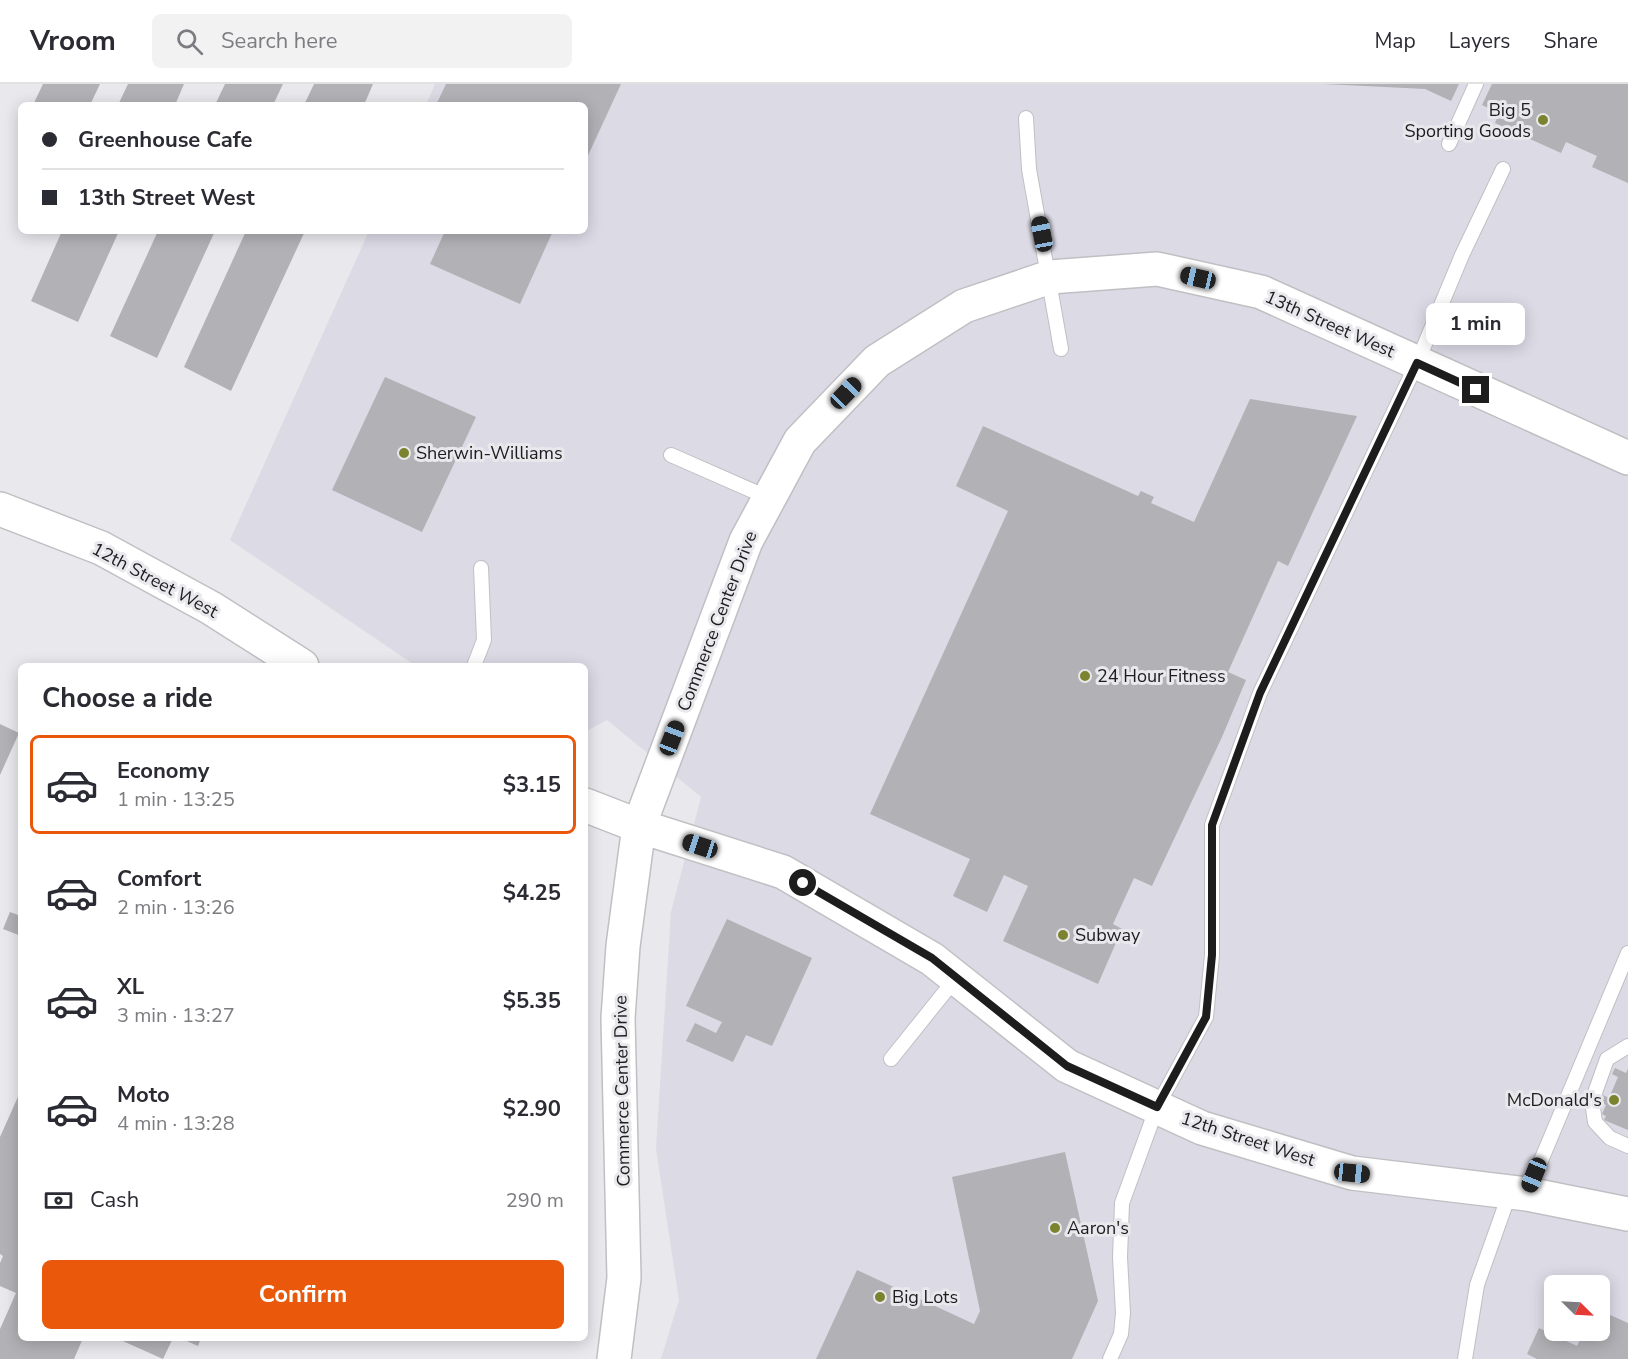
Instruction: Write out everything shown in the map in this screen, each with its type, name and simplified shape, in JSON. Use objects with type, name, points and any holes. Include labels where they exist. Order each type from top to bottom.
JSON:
[{"type":"street","name":"13th Street West","points":[[1050,277],[1157,269],[1261,292],[1628,458]]},
{"type":"street","name":"Commerce Center Drive","points":[[614,1359],[624,1278],[618,1018],[623,946],[639,826],[746,541],[800,441],[878,361],[964,306],[1050,277]]},
{"type":"street","name":"12th Street West","points":[[0,509],[101,548],[211,608],[297,663]]},
{"type":"street","name":"12th Street West","points":[[588,806],[639,826],[783,872],[932,958],[1067,1066],[1202,1128],[1352,1173],[1518,1193],[1628,1214]]},
{"type":"lane","points":[[1449,144],[1476,84]]},
{"type":"lane","points":[[1026,118],[1029,169],[1061,349]]},
{"type":"lane","points":[[1110,1359],[1121,1334],[1122,1323],[1120,1257],[1122,1203],[1157,1107],[1206,1017],[1212,955],[1212,825],[1260,693],[1417,363],[1462,255],[1503,169]]},
{"type":"lane","points":[[671,455],[769,498]]},
{"type":"lane","points":[[475,663],[484,640],[481,568]]},
{"type":"lane","points":[[1465,1359],[1477,1285],[1628,952]]},
{"type":"lane","points":[[891,1059],[956,978]]},
{"type":"lane","points":[[1628,1046],[1607,1059],[1592,1101],[1595,1122],[1610,1138],[1628,1146]]},
{"type":"shaded area","points":[[435,84],[1628,84],[1628,1359],[661,1359],[679,1300],[656,1149],[671,912],[701,797],[607,720],[588,730],[588,663],[412,663],[230,540],[368,234],[588,234],[588,102],[427,102]]},
{"type":"building","points":[[43,84],[100,84],[91,102],[34,102]]},
{"type":"building","points":[[128,84],[184,84],[176,102],[119,102]]},
{"type":"building","points":[[225,84],[283,84],[274,102],[216,102]]},
{"type":"building","points":[[314,84],[373,84],[365,102],[305,102]]},
{"type":"building","points":[[446,84],[621,84],[588,156],[588,102],[437,102]]},
{"type":"building","points":[[1324,84],[1459,84],[1451,101],[1425,89]]},
{"type":"building","points":[[1492,84],[1628,84],[1628,183],[1592,167],[1597,156],[1566,142],[1561,153],[1495,123],[1499,113],[1482,105]]},
{"type":"building","points":[[61,234],[118,234],[78,322],[31,301]]},
{"type":"building","points":[[157,234],[214,234],[157,358],[110,336]]},
{"type":"building","points":[[245,234],[304,234],[231,391],[184,367]]},
{"type":"building","points":[[444,234],[552,234],[520,304],[430,264]]},
{"type":"building","name":"Sherwin-Williams","points":[[385,377],[476,417],[422,532],[332,490]]},
{"type":"building","name":"24 Hour Fitness","points":[[1250,399],[1357,416],[1288,566],[1278,561],[1228,672],[1246,680],[1222,737],[1152,886],[1134,878],[1113,924],[1122,929],[1098,984],[1003,941],[1028,886],[1004,875],[987,912],[953,896],[970,859],[870,814],[1008,511],[956,486],[983,426],[1138,496],[1141,491],[1154,497],[1151,503],[1194,522]]},
{"type":"building","points":[[0,724],[18,733],[18,735],[0,775]]},
{"type":"building","points":[[10,912],[18,915],[18,935],[3,929]]},
{"type":"building","points":[[727,919],[812,958],[772,1046],[746,1035],[733,1062],[686,1041],[695,1023],[716,1033],[722,1022],[686,1006]]},
{"type":"building","name":"McDonald's","points":[[1615,1068],[1626,1073],[1628,1069],[1628,1130],[1604,1120],[1606,1116],[1602,1114],[1606,1105],[1600,1102],[1603,1095],[1609,1098],[1618,1077],[1612,1074]]},
{"type":"building","points":[[18,1097],[18,1341],[82,1341],[74,1359],[0,1359],[0,1329],[16,1293],[0,1286],[0,1263],[3,1256],[0,1254],[0,1137]]},
{"type":"building","points":[[1065,1152],[1098,1301],[1072,1359],[816,1359],[857,1270],[974,1324],[980,1311],[952,1177]]},
{"type":"building","points":[[1610,1315],[1628,1323],[1628,1359],[1537,1359],[1527,1354],[1539,1328],[1544,1330],[1544,1341],[1566,1341],[1577,1346],[1580,1341],[1610,1341]]},
{"type":"building","points":[[123,1341],[172,1341],[163,1359]]},
{"type":"building","points":[[187,1341],[200,1341],[198,1346]]},
{"type":"place","name":"Big 5 Sporting Goods","points":[[1543,120]]},
{"type":"place","name":"Sherwin-Williams","points":[[404,453]]},
{"type":"place","name":"24 Hour Fitness","points":[[1085,676]]},
{"type":"place","name":"Subway","points":[[1063,935]]},
{"type":"place","name":"McDonald's","points":[[1614,1100]]},
{"type":"place","name":"Aaron's","points":[[1055,1228]]},
{"type":"place","name":"Big Lots","points":[[880,1297]]},
{"type":"route","points":[[803,883],[932,958],[1067,1066],[1157,1107],[1206,1017],[1212,955],[1210,865],[1212,825],[1260,693],[1417,363],[1476,390]]}]
